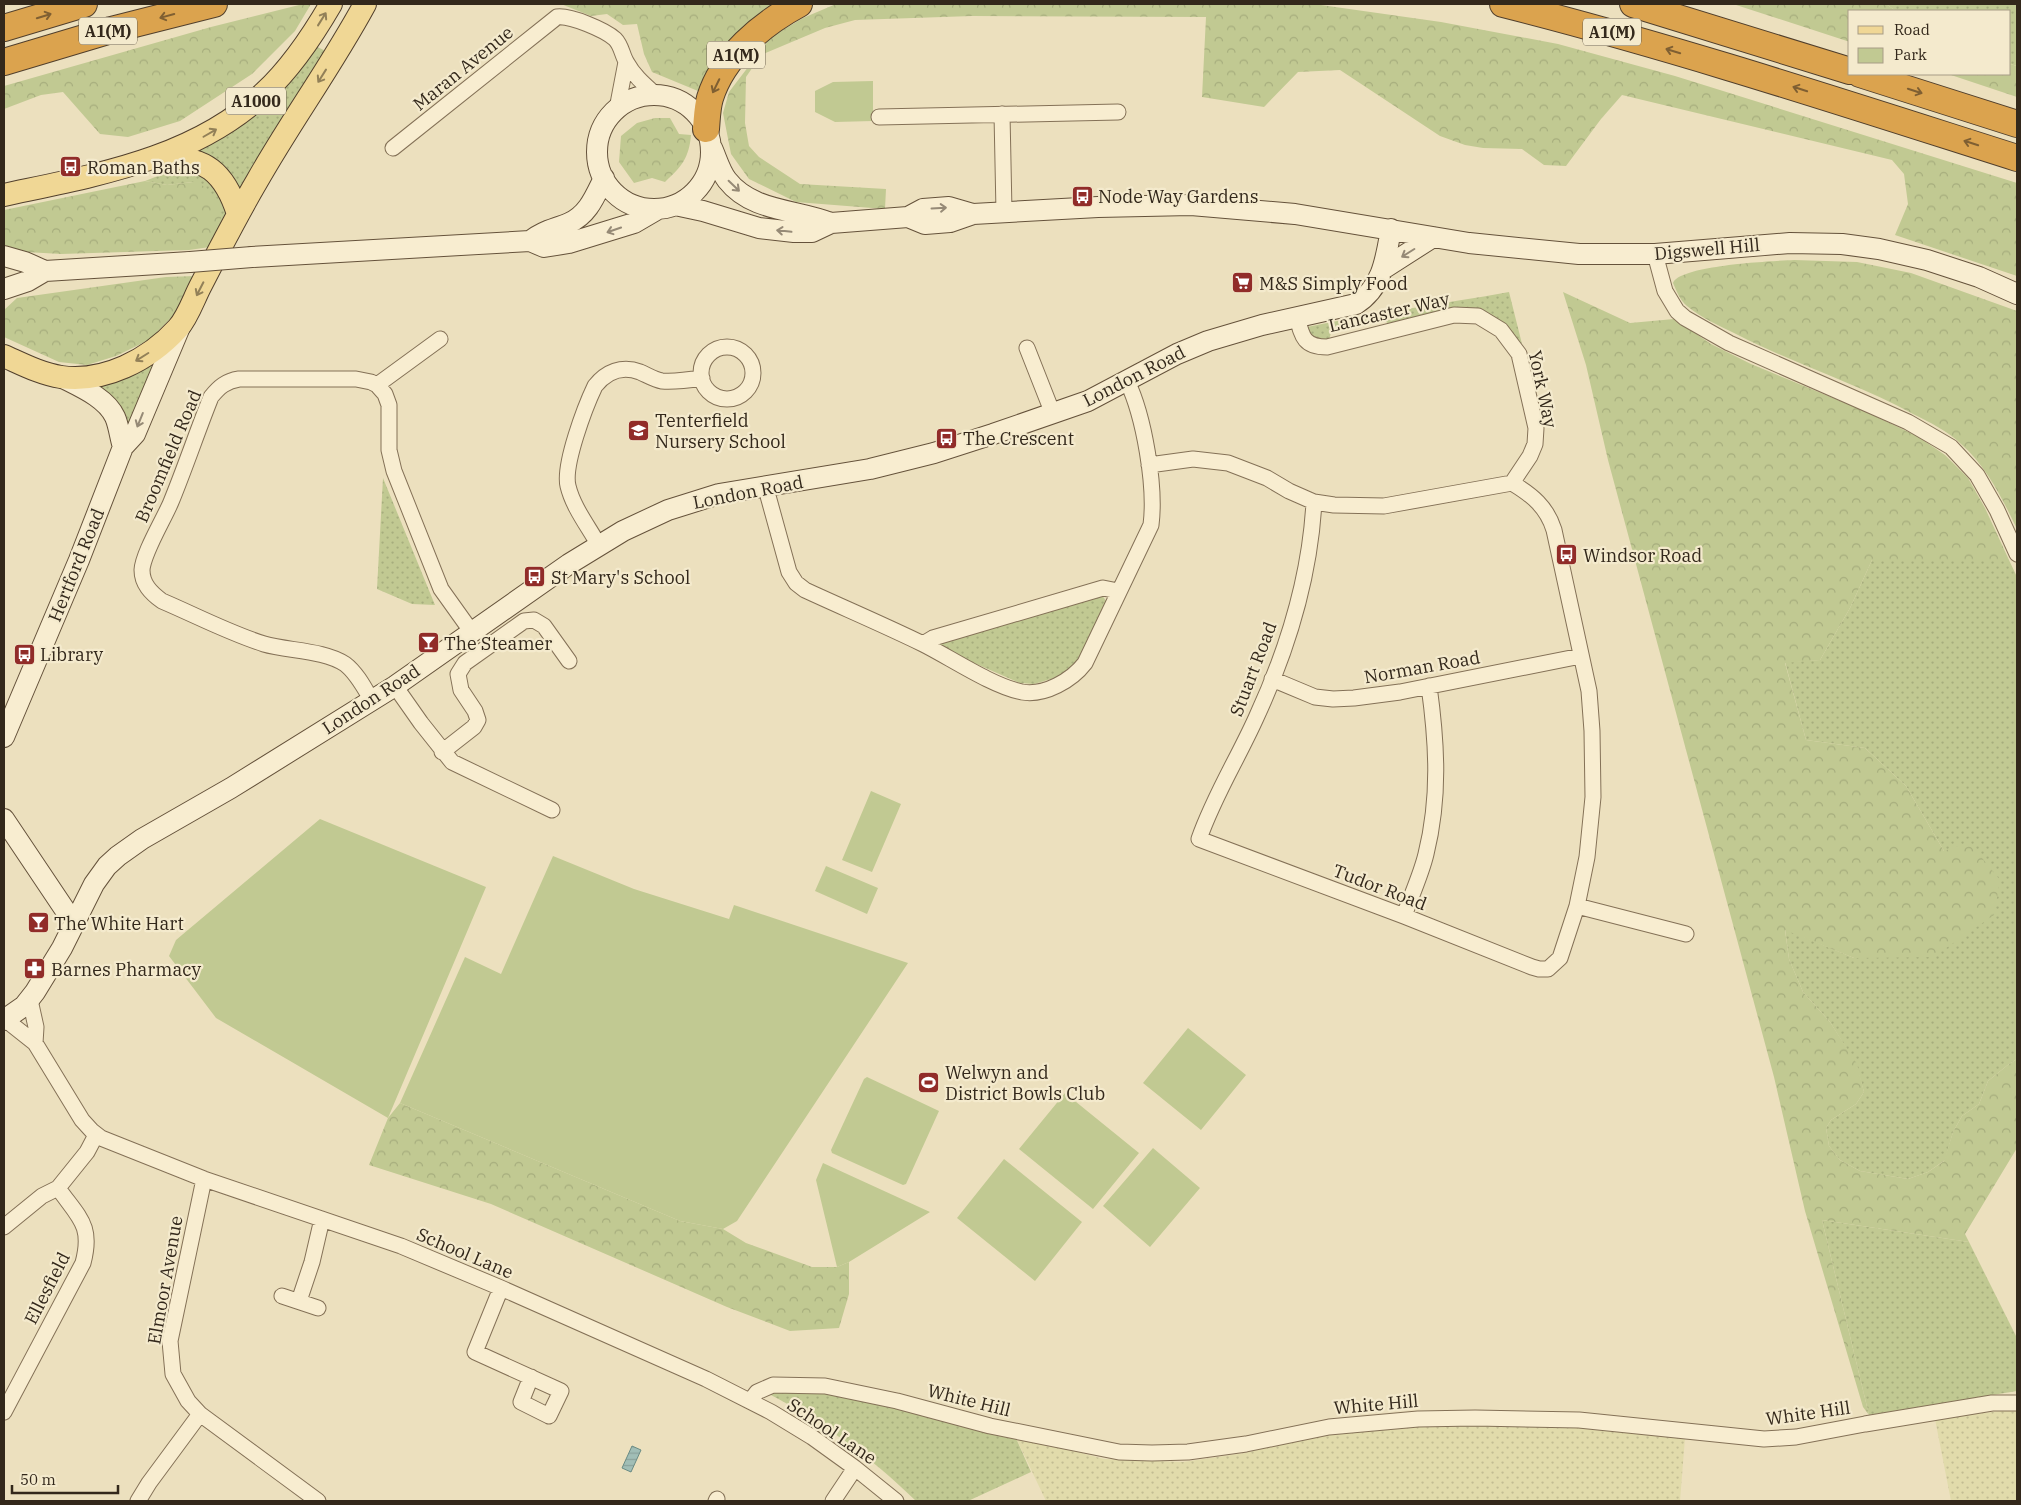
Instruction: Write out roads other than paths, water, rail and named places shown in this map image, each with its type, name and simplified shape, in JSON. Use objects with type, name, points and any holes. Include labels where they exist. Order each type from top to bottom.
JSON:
[{"type":"highway","name":"A1(M)","points":[[4,28],[84,4]]},
{"type":"highway","name":"A1(M)","points":[[4,62],[111,30],[214,4]]},
{"type":"highway","name":"A1(M)","points":[[708,136],[710,97],[724,70],[754,34],[781,14],[799,4]]},
{"type":"highway","name":"A1(M)","points":[[1503,4],[1583,24],[1782,83],[2017,158]]},
{"type":"highway","name":"A1(M)","points":[[1633,4],[1848,70]]},
{"type":"highway","name":"A1(M)","points":[[1674,4],[1787,51]]},
{"type":"highway","points":[[1863,75],[2017,124]]},
{"type":"main road","name":"A1000","points":[[4,195],[149,159],[178,149],[220,128],[253,104],[267,91],[294,60],[331,4]]},
{"type":"main road","name":"A1000","points":[[4,356],[40,371],[59,376],[90,377],[115,371],[129,365],[156,348],[180,327],[238,214],[365,4]]},
{"type":"main road","points":[[656,95],[686,104],[698,115],[727,180],[745,196],[776,209],[812,216],[831,223],[812,232],[777,230],[759,228],[703,211],[666,207],[641,208],[626,202],[613,192],[604,178],[598,153],[599,140],[603,128],[617,109],[642,96],[656,95]]},
{"type":"main road","points":[[4,289],[28,281],[45,271],[530,241],[544,247],[569,243],[634,223],[689,198],[700,187],[709,166],[708,136]]},
{"type":"main road","name":"A1000","points":[[149,159],[175,157],[212,170],[226,185],[238,214]]},
{"type":"main road","points":[[530,241],[540,233],[570,223],[581,216],[591,205],[604,178]]},
{"type":"main road","name":"Digswell Hill","points":[[831,223],[908,218],[923,209],[949,207],[973,214],[1165,205],[1217,206],[1295,214],[1506,248],[1547,252],[1611,255],[1656,254],[1780,243],[1825,243],[1859,246],[1928,260],[1979,277],[2017,294]]},
{"type":"main road","name":"London Road","points":[[5,1020],[30,1000],[62,948],[88,893],[107,866],[129,847],[231,788],[372,701],[598,544],[646,520],[686,504],[719,494],[765,485],[850,473],[902,462],[993,434],[1088,400],[1177,354],[1208,341],[1297,317],[1356,304],[1371,292],[1383,269],[1391,229]]},
{"type":"main road","points":[[1383,269],[1434,237]]},
{"type":"main road","points":[[4,256],[26,262],[45,271]]},
{"type":"main road","name":"Hertford Road","points":[[4,737],[79,560],[123,447],[135,434],[180,327]]},
{"type":"main road","points":[[59,376],[98,399],[111,411],[116,419],[123,447]]},
{"type":"main road","points":[[4,819],[65,910],[76,918]]},
{"type":"main road","points":[[55,895],[81,889],[88,893]]},
{"type":"street","name":"Maran Avenue","points":[[394,148],[557,17],[564,16],[607,33],[616,40],[626,62],[637,78],[656,95]]},
{"type":"street","points":[[617,109],[626,62]]},
{"type":"street","points":[[880,117],[1118,112]]},
{"type":"street","points":[[1002,114],[1004,212]]},
{"type":"street","points":[[1656,254],[1666,291],[1677,311],[1685,318],[1729,343],[1908,422],[1951,447],[1977,475],[1997,510],[2017,554]]},
{"type":"street","name":"Lancaster Way","points":[[1297,317],[1301,333],[1307,342],[1320,347],[1328,347],[1445,316],[1464,314],[1478,316]]},
{"type":"street","name":"York Way","points":[[1478,316],[1501,330],[1512,342],[1519,354],[1534,418],[1536,435],[1530,456],[1512,483]]},
{"type":"street","points":[[440,339],[377,385],[385,394],[388,405],[388,450],[394,471],[441,589],[471,631]]},
{"type":"street","points":[[1027,348],[1052,414]]},
{"type":"street","points":[[598,544],[574,502],[567,477],[569,460],[595,386],[602,378],[612,372],[623,369],[637,371],[660,381],[702,378]]},
{"type":"street","name":"Broomfield Road","points":[[372,701],[356,676],[343,663],[320,655],[256,641],[162,601],[148,589],[142,571],[143,563],[171,502],[211,397],[222,385],[239,379],[365,380],[377,385]]},
{"type":"street","points":[[765,485],[789,572],[805,590],[923,644],[1006,686],[1022,692],[1036,692],[1057,685],[1078,672],[1100,634],[1118,591],[1151,524],[1153,513],[1149,465],[1135,396],[1127,381]]},
{"type":"street","points":[[1149,465],[1193,458],[1228,463],[1267,478],[1314,502],[1384,506],[1512,483],[1536,499],[1551,520],[1589,691],[1593,797],[1587,857],[1577,906],[1686,934]]},
{"type":"street","name":"Stuart Road","points":[[1199,839],[1210,808],[1238,756],[1272,678],[1303,580],[1309,553],[1314,502]]},
{"type":"street","points":[[923,644],[933,638],[1103,588],[1118,591]]},
{"type":"street","points":[[442,752],[474,727],[478,720],[475,711],[461,690],[458,674],[465,662],[524,620],[534,620],[544,626],[569,660]]},
{"type":"street","name":"Norman Road","points":[[1272,678],[1315,697],[1333,699],[1354,698],[1428,686],[1581,656]]},
{"type":"street","points":[[395,686],[442,752],[452,762],[463,769],[552,810]]},
{"type":"street","points":[[1404,916],[1426,855],[1435,799],[1437,762],[1428,686]]},
{"type":"street","name":"Tudor Road","points":[[1199,839],[1404,916],[1532,967],[1548,969],[1560,958],[1577,906]]},
{"type":"street","name":"School Lane","points":[[30,1000],[36,1027],[35,1043]]},
{"type":"street","name":"School Lane","points":[[5,1020],[35,1043],[82,1120],[96,1135],[204,1179],[401,1246],[706,1379],[750,1401],[812,1437],[896,1501]]},
{"type":"street","points":[[4,1227],[42,1196],[58,1188],[86,1152],[96,1135]]},
{"type":"street","name":"Elmoor Avenue","points":[[204,1179],[170,1342],[174,1374],[184,1395],[200,1414],[318,1501]]},
{"type":"street","name":"Ellesfield","points":[[4,1412],[83,1263],[88,1238],[86,1229],[58,1188]]},
{"type":"street","points":[[299,1301],[312,1262],[322,1219]]},
{"type":"street","points":[[501,1288],[475,1352],[531,1377]]},
{"type":"street","points":[[282,1296],[318,1308]]},
{"type":"street","name":"White Hill","points":[[750,1401],[757,1392],[772,1385],[825,1386],[897,1401],[990,1426],[1119,1452],[1152,1453],[1188,1452],[1246,1444],[1329,1427],[1437,1419],[1579,1420],[1764,1439],[1796,1437],[1992,1403],[2017,1403]]},
{"type":"street","points":[[138,1501],[149,1482],[200,1414]]},
{"type":"street","points":[[833,1501],[855,1468]]},
{"type":"water","points":[[632,1446],[641,1450],[631,1472],[622,1468]]},
{"type":"place","name":"Roman Baths","points":[[71,167]]},
{"type":"place","name":"Node Way Gardens","points":[[1082,196]]},
{"type":"place","name":"M&S Simply Food","points":[[1243,283]]},
{"type":"place","name":"Tenterfield Nursery School","points":[[639,430]]},
{"type":"place","name":"The Crescent","points":[[947,438]]},
{"type":"place","name":"Windsor Road","points":[[1567,555]]},
{"type":"place","name":"St Mary's School","points":[[535,577]]},
{"type":"place","name":"The Steamer","points":[[428,643]]},
{"type":"place","name":"Library","points":[[24,654]]},
{"type":"place","name":"The White Hart","points":[[38,923]]},
{"type":"place","name":"Barnes Pharmacy","points":[[35,969]]},
{"type":"place","name":"Welwyn and District Bowls Club","points":[[929,1082]]}]
